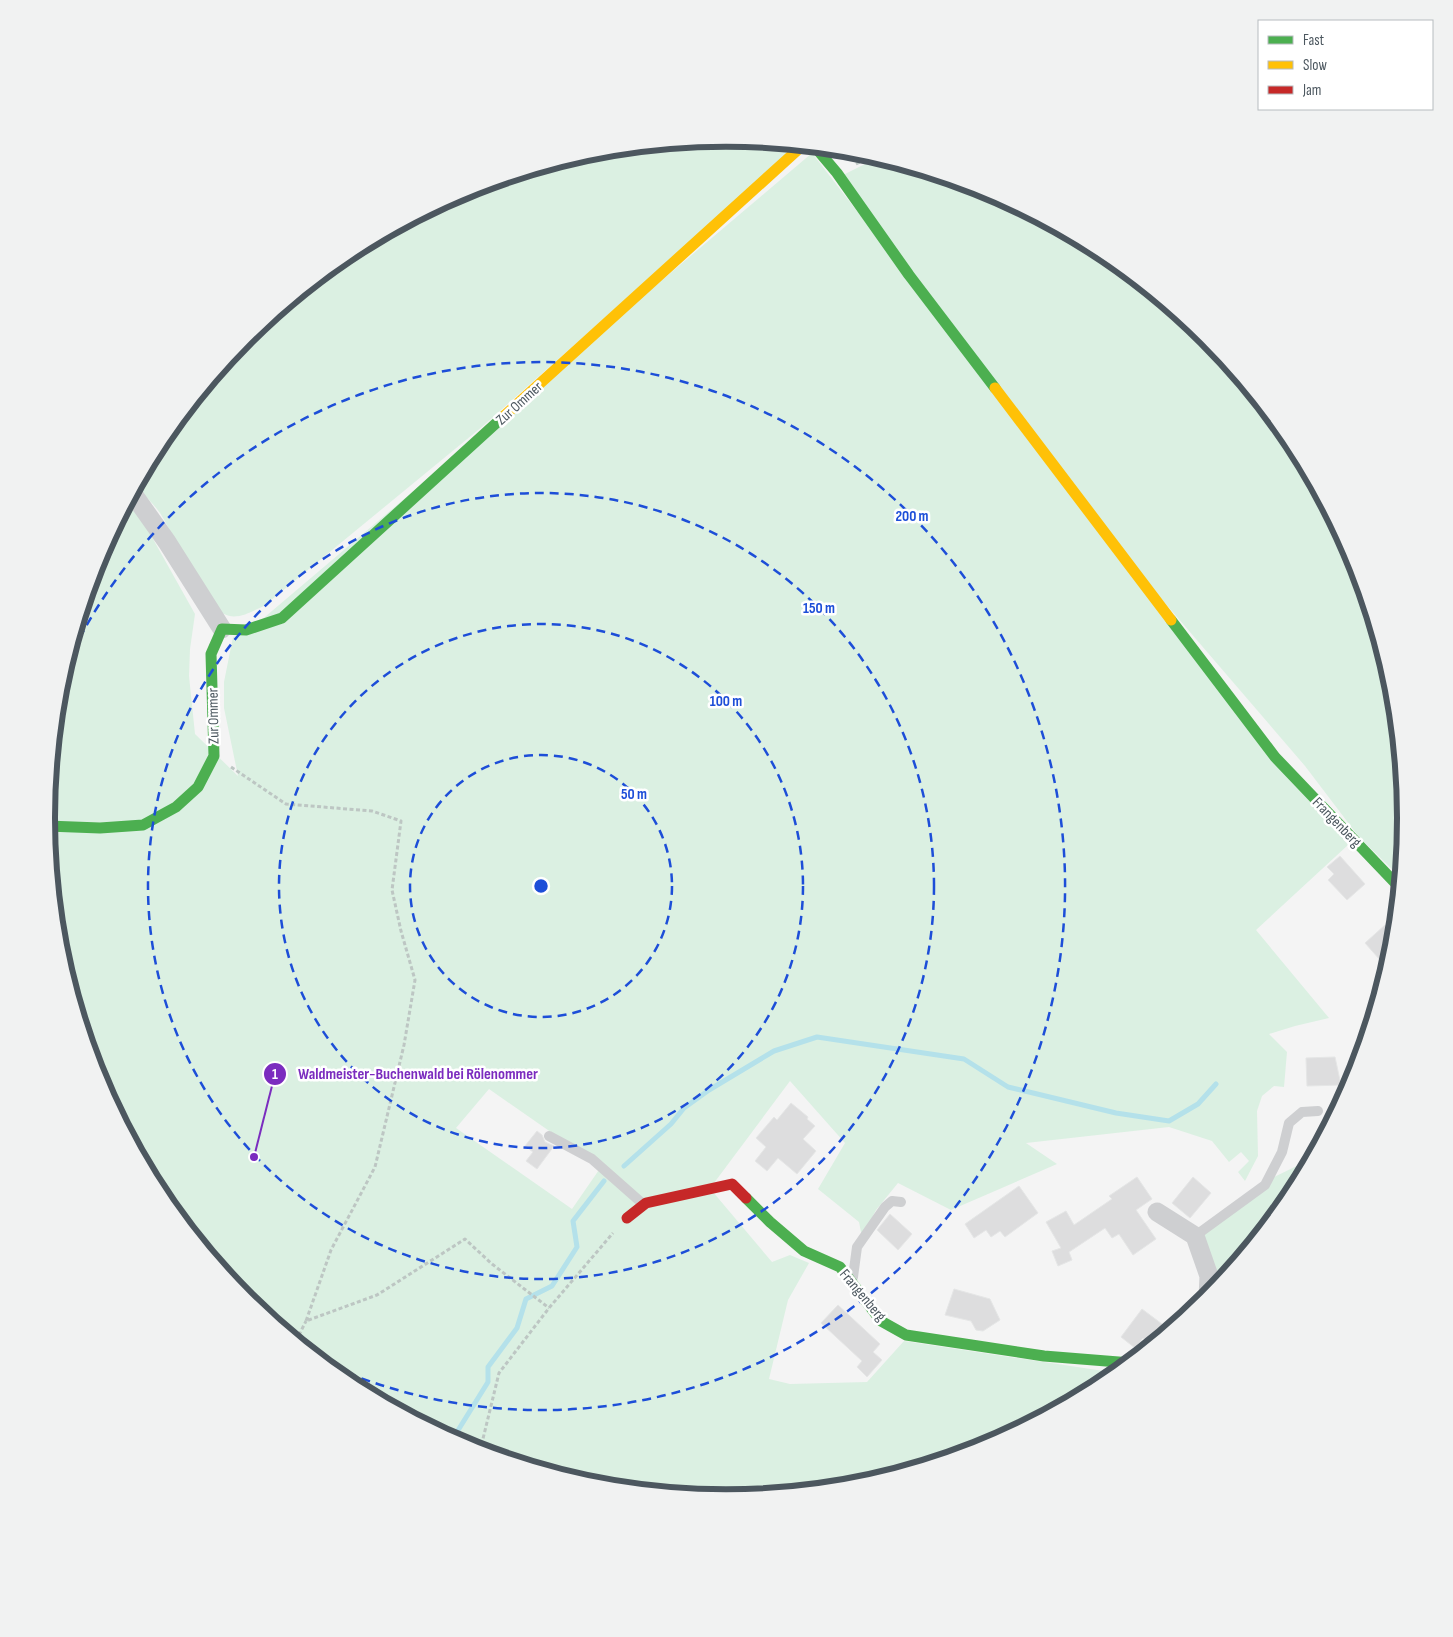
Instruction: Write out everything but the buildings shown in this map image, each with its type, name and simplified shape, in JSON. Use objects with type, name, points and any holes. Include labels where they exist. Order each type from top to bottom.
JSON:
[{"type":"street","name":"Zur Ommer","points":[[55,826],[100,828],[143,825],[176,808],[198,788],[214,756],[211,654],[222,629],[246,630],[282,618],[796,151]]},
{"type":"street","name":"Frangenberg","points":[[822,154],[909,274],[1275,757],[1395,882]]},
{"type":"street","points":[[136,499],[167,542],[222,629]]},
{"type":"street","name":"Frangenberg","points":[[627,1218],[644,1205],[732,1184],[770,1222],[804,1251],[840,1267],[882,1321],[906,1335],[1044,1356],[1120,1362]]},
{"type":"street","points":[[1157,1212],[1195,1236],[1209,1276],[1209,1285]]},
{"type":"lane","points":[[1195,1236],[1265,1185],[1282,1152],[1289,1124],[1302,1112],[1318,1111]]},
{"type":"lane","points":[[549,1136],[592,1159],[644,1205]]},
{"type":"lane","points":[[852,1283],[858,1247],[885,1207],[892,1201],[901,1202]]},
{"type":"path","points":[[214,756],[286,804],[372,811],[401,821],[392,890],[415,980],[404,1045],[376,1167],[332,1250],[299,1335]]},
{"type":"path","points":[[482,1443],[499,1373],[549,1308],[627,1218]]},
{"type":"path","points":[[306,1321],[377,1295],[465,1239],[492,1264],[549,1308]]},
{"type":"green space","points":[[683,148],[770,148],[793,151],[483,426],[264,606],[239,616],[229,616],[216,607],[198,583],[166,523],[151,502],[140,491],[145,483],[168,445],[222,376],[284,314],[318,286],[353,260],[391,237],[430,216],[470,198],[553,170],[595,160]]},
{"type":"green space","points":[[812,153],[1348,845],[1256,930],[1329,1018],[1269,1034],[1287,1052],[1284,1087],[1274,1086],[1262,1096],[1257,1111],[1258,1156],[1245,1181],[1238,1172],[1249,1161],[1241,1152],[1229,1162],[1212,1141],[1169,1127],[1026,1143],[1057,1164],[951,1210],[898,1183],[876,1210],[862,1237],[859,1222],[818,1189],[845,1143],[790,1081],[714,1183],[713,1192],[772,1262],[790,1255],[809,1263],[788,1300],[769,1379],[790,1384],[867,1382],[904,1341],[1107,1372],[1062,1400],[1023,1421],[983,1439],[900,1467],[858,1477],[770,1489],[683,1489],[639,1484],[595,1477],[511,1454],[470,1439],[430,1421],[353,1377],[284,1323],[252,1293],[222,1261],[168,1192],[124,1115],[106,1075],[91,1034],[68,950],[61,906],[56,862],[56,775],[68,687],[78,645],[106,562],[132,507],[139,514],[195,614],[190,649],[189,676],[195,734],[238,776],[224,708],[224,682],[233,637],[246,633]],"holes":[[[489,1089],[601,1167],[572,1209],[456,1128]]]},
{"type":"green space","points":[[868,162],[900,170],[983,198],[1023,216],[1062,237],[1100,260],[1169,314],[1231,376],[1259,410],[1285,445],[1329,522],[1347,562],[1375,645],[1385,687],[1397,775],[1398,818],[1396,873],[1359,837],[1305,766],[1153,589],[839,177]]},
{"type":"green space","points":[[1302,1163],[1285,1192],[1259,1227],[1231,1261],[1214,1277],[1197,1231],[1264,1182]]},
{"type":"waterway","points":[[624,1166],[671,1124],[684,1108],[709,1090],[774,1051],[817,1037],[964,1059],[1008,1087],[1116,1113],[1169,1121],[1198,1104],[1216,1084]]},
{"type":"waterway","points":[[456,1433],[488,1382],[488,1367],[517,1328],[526,1299],[552,1286],[577,1247],[573,1221],[604,1181]]},
{"type":"traffic: fast","points":[[821,154],[837,173],[909,275],[995,388]]},
{"type":"traffic: fast","points":[[55,826],[100,828],[143,825],[176,807],[198,787],[214,756],[211,654],[222,629],[246,630],[282,618],[504,416]]},
{"type":"traffic: fast","points":[[1171,620],[1275,757],[1395,882]]},
{"type":"traffic: fast","points":[[746,1198],[770,1222],[804,1251],[840,1267],[881,1321],[906,1335],[1044,1356],[1120,1362]]},
{"type":"traffic: slow","points":[[504,416],[796,151]]},
{"type":"traffic: slow","points":[[995,388],[1171,620]]},
{"type":"traffic: jam","points":[[627,1218],[646,1203],[732,1184],[746,1198]]},
{"type":"place","name":"Waldmeister-Buchenwald bei Rölenommer","points":[[254,1157]]}]
